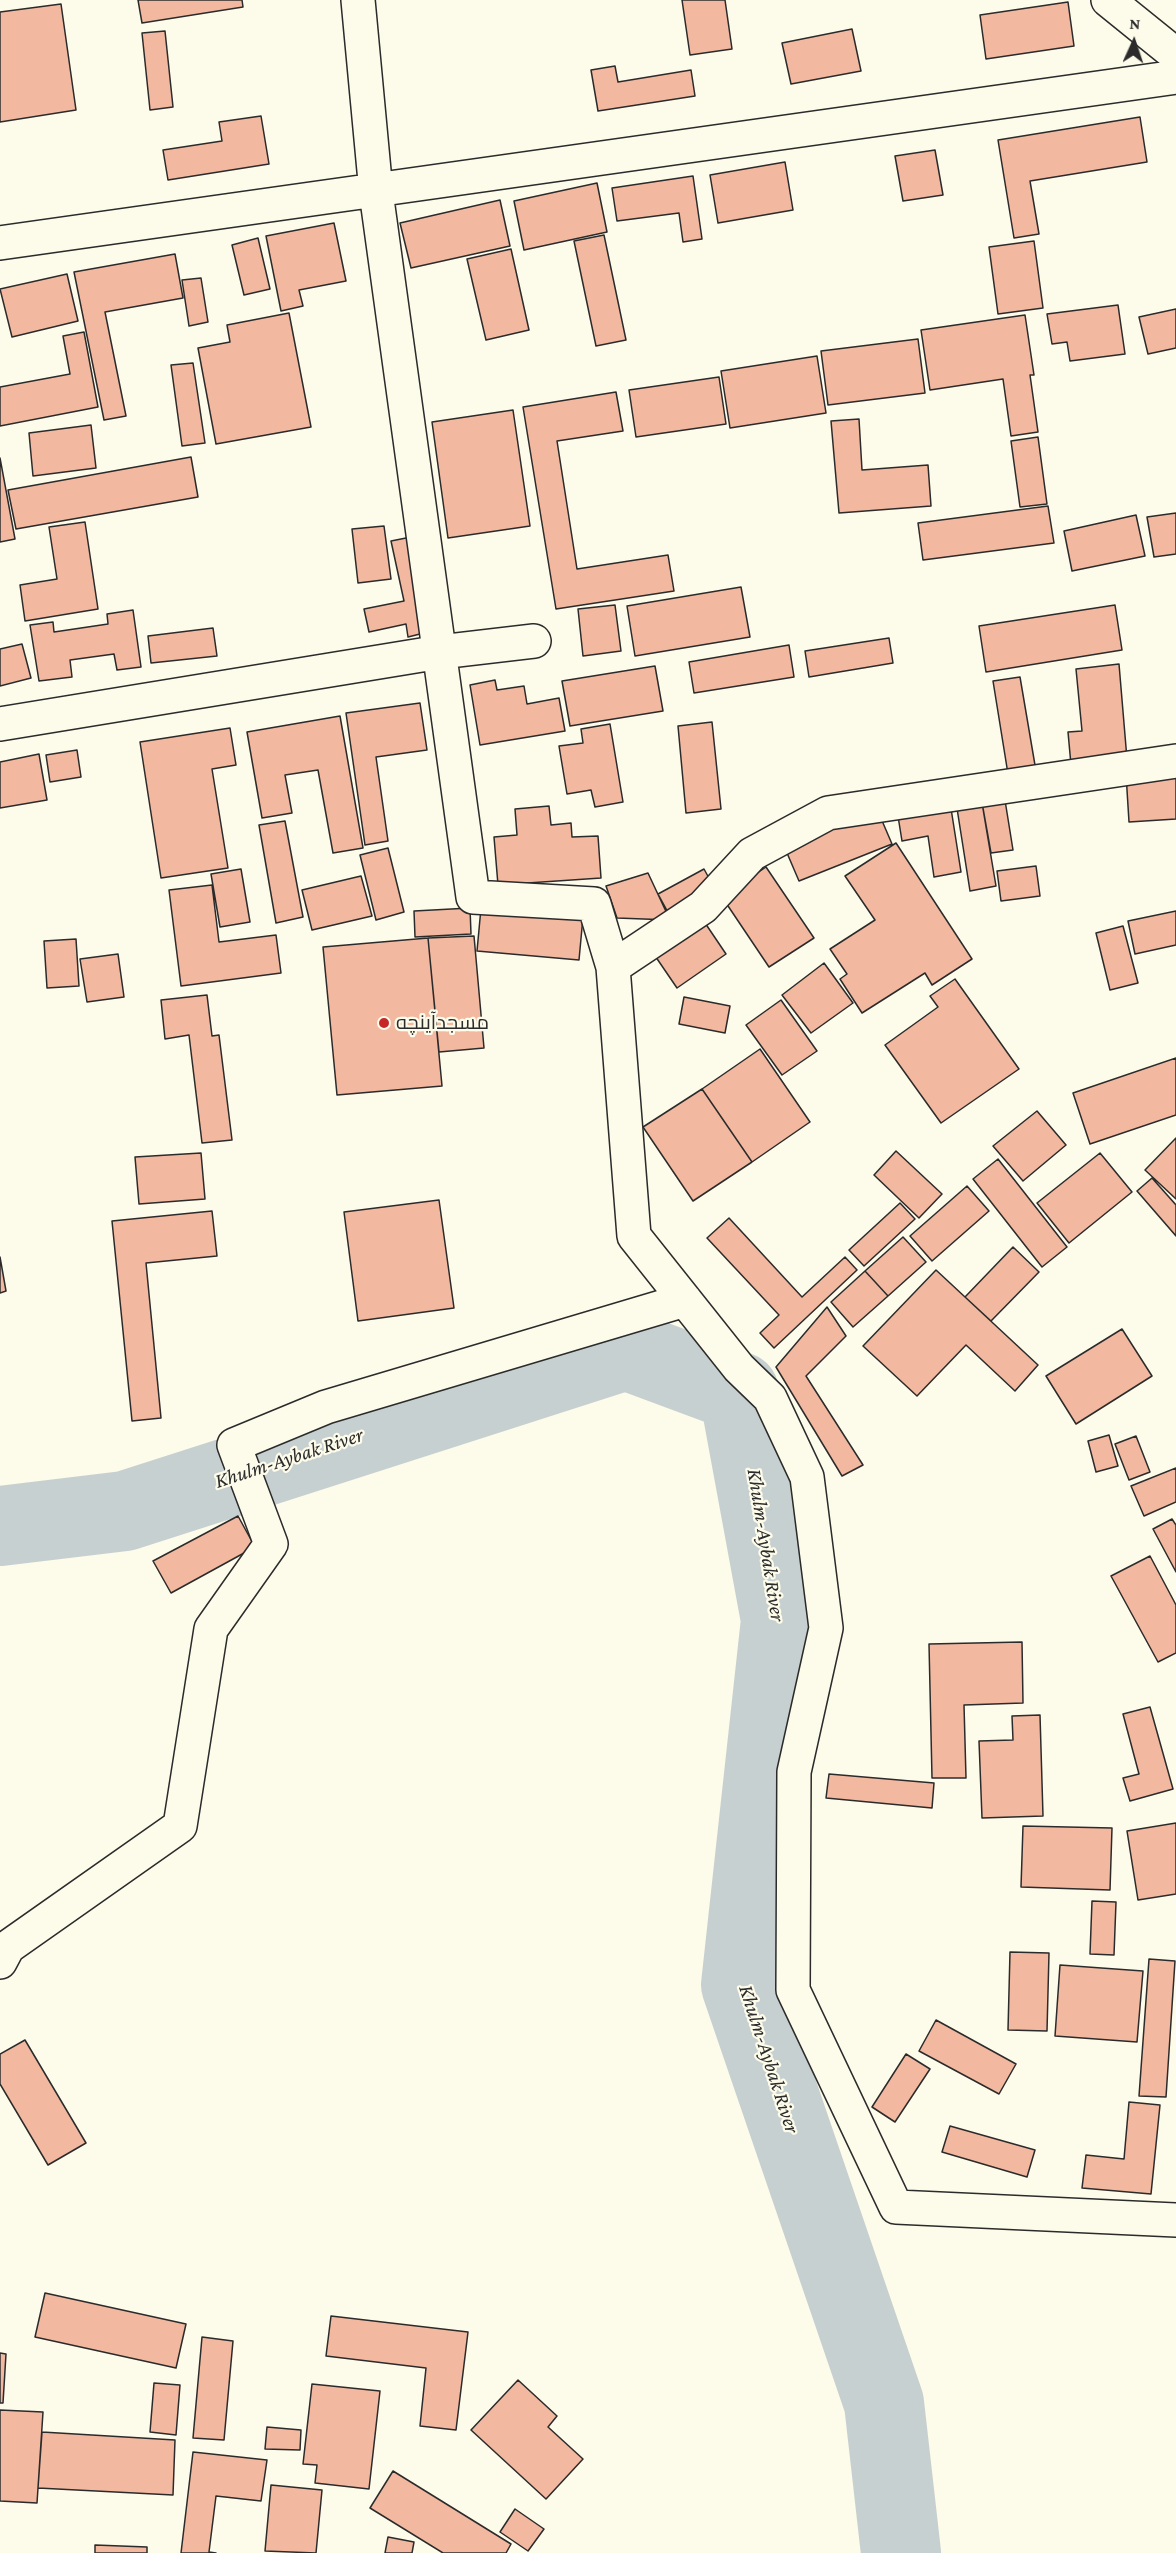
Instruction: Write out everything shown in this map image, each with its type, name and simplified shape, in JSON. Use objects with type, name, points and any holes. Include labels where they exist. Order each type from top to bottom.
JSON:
[{"type":"street","points":[[358,0],[376,192],[473,897],[594,904],[614,967],[634,1236],[739,1368],[770,1398],[807,1477],[826,1628],[794,1772],[794,1990],[896,2207],[1176,2220]]},
{"type":"street","points":[[1108,0],[1176,55]]},
{"type":"street","points":[[0,243],[122,224],[376,192],[1176,77]]},
{"type":"street","points":[[0,724],[440,652],[534,641]]},
{"type":"street","points":[[614,967],[703,907],[752,854],[828,813],[1176,761]]},
{"type":"street","points":[[0,1962],[8,1947],[180,1826],[211,1629],[271,1544],[234,1445],[327,1407],[685,1300]]},
{"type":"building","points":[[138,0],[242,0],[243,7],[142,23]]},
{"type":"building","points":[[682,0],[725,0],[732,49],[690,55]]},
{"type":"building","points":[[1068,2],[1074,46],[986,59],[980,15]]},
{"type":"building","points":[[61,4],[76,110],[0,122],[0,12]]},
{"type":"building","points":[[852,29],[861,71],[791,84],[782,43]]},
{"type":"building","points":[[165,31],[173,107],[150,110],[142,33]]},
{"type":"building","points":[[615,66],[618,82],[691,70],[695,96],[598,111],[591,70]]},
{"type":"building","points":[[261,116],[269,164],[168,180],[163,150],[222,141],[219,122]]},
{"type":"building","points":[[1140,117],[1147,162],[1030,181],[1039,234],[1014,238],[998,140]]},
{"type":"building","points":[[935,150],[943,195],[903,201],[895,156]]},
{"type":"building","points":[[785,162],[793,210],[718,223],[710,175]]},
{"type":"building","points":[[693,176],[702,239],[683,242],[679,213],[617,221],[612,188]]},
{"type":"building","points":[[597,183],[607,232],[524,250],[514,201]]},
{"type":"building","points":[[500,200],[510,246],[411,268],[400,223]]},
{"type":"building","points":[[334,223],[346,281],[299,290],[303,306],[281,311],[266,236]]},
{"type":"building","points":[[604,235],[626,340],[596,346],[574,241]]},
{"type":"building","points":[[258,238],[270,289],[244,295],[232,245]]},
{"type":"building","points":[[1034,241],[1043,308],[998,314],[989,247]]},
{"type":"building","points":[[511,249],[529,330],[486,340],[467,259]]},
{"type":"building","points":[[175,254],[183,298],[105,312],[126,416],[104,420],[74,272]]},
{"type":"building","points":[[67,274],[78,321],[12,337],[0,289]]},
{"type":"building","points":[[201,278],[208,322],[189,326],[182,280]]},
{"type":"building","points":[[1118,305],[1125,354],[1070,361],[1067,342],[1052,344],[1047,314]]},
{"type":"building","points":[[1176,309],[1176,348],[1148,354],[1139,317]]},
{"type":"building","points":[[289,313],[311,427],[216,444],[198,348],[230,342],[227,325]]},
{"type":"building","points":[[1025,315],[1034,375],[1030,375],[1038,432],[1011,436],[1003,379],[930,390],[921,330]]},
{"type":"building","points":[[84,332],[98,407],[0,426],[0,387],[70,374],[63,336]]},
{"type":"building","points":[[918,339],[925,393],[828,405],[821,351]]},
{"type":"building","points":[[817,356],[826,413],[730,428],[721,371]]},
{"type":"building","points":[[193,363],[205,443],[182,446],[171,365]]},
{"type":"building","points":[[719,377],[726,424],[636,437],[629,390]]},
{"type":"building","points":[[616,392],[623,431],[557,441],[577,569],[668,555],[674,591],[556,609],[523,407]]},
{"type":"building","points":[[513,410],[530,526],[448,538],[432,422]]},
{"type":"building","points":[[859,419],[862,470],[928,465],[931,506],[839,513],[831,421]]},
{"type":"building","points":[[91,425],[96,468],[33,476],[29,433]]},
{"type":"building","points":[[1038,437],[1047,504],[1020,507],[1011,441]]},
{"type":"building","points":[[191,457],[198,497],[16,529],[8,490]]},
{"type":"building","points":[[0,458],[15,539],[0,542]]},
{"type":"building","points":[[1048,506],[1054,543],[923,560],[918,523]]},
{"type":"building","points":[[1176,513],[1176,554],[1154,557],[1147,517]]},
{"type":"building","points":[[1136,515],[1145,556],[1072,571],[1064,531]]},
{"type":"building","points":[[85,522],[98,609],[25,621],[20,585],[57,579],[49,527]]},
{"type":"building","points":[[384,526],[391,579],[358,583],[352,529]]},
{"type":"building","points":[[411,537],[432,631],[408,637],[406,624],[369,632],[364,609],[404,601],[391,541]]},
{"type":"building","points":[[741,587],[750,637],[635,656],[627,606]]},
{"type":"building","points":[[615,605],[621,651],[583,656],[578,609]]},
{"type":"building","points":[[1115,605],[1122,650],[986,672],[979,626]]},
{"type":"building","points":[[133,610],[141,667],[117,670],[114,654],[70,660],[72,677],[39,681],[30,625],[53,622],[54,632],[108,624],[107,614]]},
{"type":"building","points":[[213,628],[217,656],[151,663],[148,636]]},
{"type":"building","points":[[889,638],[893,663],[809,677],[805,651]]},
{"type":"building","points":[[22,644],[31,678],[0,686],[0,649]]},
{"type":"building","points":[[789,645],[794,677],[694,693],[689,662]]},
{"type":"building","points":[[1119,664],[1127,759],[1071,765],[1068,732],[1082,731],[1076,669]]},
{"type":"building","points":[[655,666],[663,711],[570,726],[562,681]]},
{"type":"building","points":[[1020,677],[1036,771],[1008,774],[993,681]]},
{"type":"building","points":[[495,680],[497,690],[524,686],[527,704],[559,698],[565,731],[480,745],[470,685]]},
{"type":"building","points":[[420,703],[427,750],[376,757],[388,841],[365,845],[346,713]]},
{"type":"building","points":[[340,716],[363,848],[333,853],[318,770],[285,775],[292,813],[262,818],[247,732]]},
{"type":"building","points":[[712,722],[721,809],[686,813],[678,726]]},
{"type":"building","points":[[610,724],[623,802],[595,807],[591,790],[567,794],[559,746],[583,743],[581,729]]},
{"type":"building","points":[[230,728],[236,765],[212,769],[228,868],[161,878],[140,742]]},
{"type":"building","points":[[77,750],[81,777],[50,782],[46,755]]},
{"type":"building","points":[[39,754],[47,800],[0,808],[0,762]]},
{"type":"building","points":[[1176,771],[1176,819],[1129,822],[1126,774]]},
{"type":"building","points":[[1004,794],[1013,850],[991,853],[981,797]]},
{"type":"building","points":[[981,797],[996,886],[970,891],[956,802]]},
{"type":"building","points":[[950,802],[961,872],[934,877],[928,836],[902,841],[897,810]]},
{"type":"building","points":[[549,806],[551,825],[571,823],[572,837],[598,836],[601,878],[498,885],[494,837],[517,835],[515,809]]},
{"type":"building","points":[[877,809],[892,844],[799,881],[784,846]]},
{"type":"building","points":[[285,821],[303,917],[276,923],[259,825]]},
{"type":"building","points":[[896,843],[972,959],[932,985],[925,973],[862,1013],[840,979],[847,974],[830,949],[875,920],[845,876]]},
{"type":"building","points":[[388,848],[404,912],[376,920],[360,855]]},
{"type":"building","points":[[1036,866],[1040,896],[1001,901],[997,871]]},
{"type":"building","points":[[766,867],[814,938],[769,967],[722,897]]},
{"type":"building","points":[[241,869],[250,922],[220,927],[211,874]]},
{"type":"building","points":[[704,869],[716,891],[670,916],[658,894]]},
{"type":"building","points":[[648,873],[670,920],[617,918],[606,886]]},
{"type":"building","points":[[361,876],[372,916],[312,930],[302,890]]},
{"type":"building","points":[[212,885],[219,942],[276,935],[281,973],[181,986],[169,890]]},
{"type":"building","points":[[470,908],[471,934],[415,937],[414,911]]},
{"type":"building","points":[[481,908],[583,917],[579,960],[477,951]]},
{"type":"building","points":[[1176,911],[1176,945],[1135,954],[1128,921]]},
{"type":"building","points":[[699,914],[726,954],[677,988],[649,947]]},
{"type":"building","points":[[1123,926],[1138,983],[1110,990],[1096,933]]},
{"type":"building","points":[[474,936],[484,1048],[439,1052],[428,938]]},
{"type":"building","points":[[428,938],[442,1086],[337,1095],[323,947]]},
{"type":"building","points":[[76,939],[79,986],[47,988],[44,941]]},
{"type":"building","points":[[118,954],[124,997],[87,1002],[80,959]]},
{"type":"building","points":[[824,963],[853,1003],[811,1033],[782,995]]},
{"type":"building","points":[[955,979],[1019,1069],[941,1123],[885,1045],[938,1007],[930,996]]},
{"type":"building","points":[[207,995],[212,1036],[219,1035],[232,1140],[202,1143],[189,1035],[165,1039],[161,1000]]},
{"type":"building","points":[[684,997],[730,1006],[725,1033],[679,1024]]},
{"type":"building","points":[[781,1000],[817,1051],[782,1075],[746,1025]]},
{"type":"building","points":[[760,1049],[810,1122],[752,1162],[702,1089]]},
{"type":"building","points":[[1176,1058],[1176,1115],[1090,1144],[1073,1093]]},
{"type":"building","points":[[702,1089],[752,1162],[693,1201],[643,1127]]},
{"type":"building","points":[[1037,1111],[1066,1145],[1023,1181],[993,1146]]},
{"type":"building","points":[[1176,1138],[1176,1199],[1145,1170]]},
{"type":"building","points":[[896,1151],[942,1194],[919,1218],[874,1175]]},
{"type":"building","points":[[201,1153],[205,1199],[139,1204],[135,1157]]},
{"type":"building","points":[[1100,1153],[1132,1192],[1069,1243],[1037,1203]]},
{"type":"building","points":[[998,1159],[1067,1247],[1042,1267],[973,1179]]},
{"type":"building","points":[[1152,1178],[1176,1205],[1176,1236],[1137,1191]]},
{"type":"building","points":[[967,1186],[989,1211],[932,1261],[910,1236]]},
{"type":"building","points":[[439,1200],[454,1308],[358,1321],[344,1212]]},
{"type":"building","points":[[900,1203],[915,1219],[864,1266],[849,1250]]},
{"type":"building","points":[[212,1211],[217,1256],[146,1263],[161,1418],[132,1421],[112,1221]]},
{"type":"building","points":[[729,1218],[802,1297],[845,1257],[857,1270],[774,1348],[760,1333],[779,1315],[707,1238]]},
{"type":"building","points":[[903,1237],[926,1262],[888,1296],[865,1271]]},
{"type":"building","points":[[1013,1247],[1039,1272],[991,1321],[965,1297]]},
{"type":"building","points":[[0,1257],[6,1291],[0,1293]]},
{"type":"building","points":[[936,1270],[1038,1365],[1015,1391],[966,1345],[917,1396],[863,1346]]},
{"type":"building","points":[[865,1271],[888,1296],[853,1327],[831,1302]]},
{"type":"building","points":[[827,1307],[846,1336],[806,1376],[863,1465],[842,1476],[776,1367]]},
{"type":"building","points":[[1122,1329],[1152,1376],[1076,1424],[1046,1376]]},
{"type":"building","points":[[1109,1435],[1118,1466],[1096,1472],[1088,1441]]},
{"type":"building","points":[[1136,1436],[1150,1472],[1129,1480],[1115,1444]]},
{"type":"building","points":[[1176,1468],[1176,1502],[1144,1516],[1131,1486]]},
{"type":"building","points":[[238,1516],[255,1547],[171,1593],[153,1561]]},
{"type":"building","points":[[1172,1519],[1176,1525],[1176,1572],[1153,1529]]},
{"type":"building","points":[[1150,1556],[1176,1605],[1176,1653],[1158,1662],[1111,1576]]},
{"type":"building","points":[[1022,1642],[1023,1703],[964,1705],[966,1778],[932,1778],[929,1644]]},
{"type":"building","points":[[1150,1707],[1173,1789],[1130,1801],[1123,1778],[1139,1774],[1123,1714]]},
{"type":"building","points":[[1040,1715],[1043,1816],[982,1818],[979,1741],[1013,1740],[1012,1716]]},
{"type":"building","points":[[829,1774],[934,1783],[932,1808],[826,1798]]},
{"type":"building","points":[[1176,1823],[1176,1894],[1138,1900],[1127,1831]]},
{"type":"building","points":[[1023,1826],[1112,1828],[1110,1890],[1021,1887]]},
{"type":"building","points":[[1092,1901],[1116,1902],[1114,1955],[1090,1954]]},
{"type":"building","points":[[1010,1952],[1049,1953],[1047,2031],[1008,2030]]},
{"type":"building","points":[[1149,1959],[1175,1961],[1166,2097],[1139,2096]]},
{"type":"building","points":[[1060,1965],[1143,1971],[1137,2042],[1055,2036]]},
{"type":"building","points":[[936,2020],[1016,2064],[999,2094],[919,2051]]},
{"type":"building","points":[[25,2040],[86,2143],[48,2165],[0,2084],[0,2054]]},
{"type":"building","points":[[906,2054],[930,2069],[895,2122],[872,2107]]},
{"type":"building","points":[[1129,2102],[1160,2105],[1151,2194],[1082,2188],[1086,2155],[1124,2159]]},
{"type":"building","points":[[950,2126],[1035,2150],[1027,2177],[942,2152]]},
{"type":"building","points":[[45,2293],[186,2324],[176,2368],[35,2337]]},
{"type":"building","points":[[331,2316],[468,2332],[456,2430],[420,2426],[426,2368],[326,2356]]},
{"type":"building","points":[[202,2337],[233,2341],[224,2440],[193,2438]]},
{"type":"building","points":[[0,2353],[6,2354],[3,2403],[0,2403]]},
{"type":"building","points":[[518,2380],[557,2416],[548,2427],[583,2459],[546,2499],[471,2430]]},
{"type":"building","points":[[154,2383],[180,2385],[176,2435],[150,2432]]},
{"type":"building","points":[[312,2384],[380,2391],[369,2489],[315,2483],[317,2465],[303,2464]]},
{"type":"building","points":[[0,2410],[43,2412],[37,2503],[0,2501]]},
{"type":"building","points":[[267,2427],[301,2430],[300,2450],[265,2449]]},
{"type":"building","points":[[42,2432],[175,2440],[173,2495],[38,2488]]},
{"type":"building","points":[[193,2452],[267,2460],[261,2501],[216,2496],[209,2552],[216,2553],[181,2553]]},
{"type":"building","points":[[393,2471],[511,2544],[506,2553],[443,2553],[370,2508]]},
{"type":"building","points":[[271,2485],[322,2490],[316,2553],[265,2551]]},
{"type":"building","points":[[515,2509],[544,2529],[528,2551],[500,2532]]},
{"type":"building","points":[[388,2537],[414,2542],[412,2553],[385,2553]]},
{"type":"building","points":[[95,2545],[147,2547],[147,2553],[95,2553]]},
{"type":"waterway","name":"Khulm-Aybak River","points":[[0,1526],[125,1511],[626,1350],[739,1392],[781,1620],[741,1985],[884,2403],[901,2553]]},
{"type":"place","name":"مسجدآینچه","points":[[384,1023]]}]
